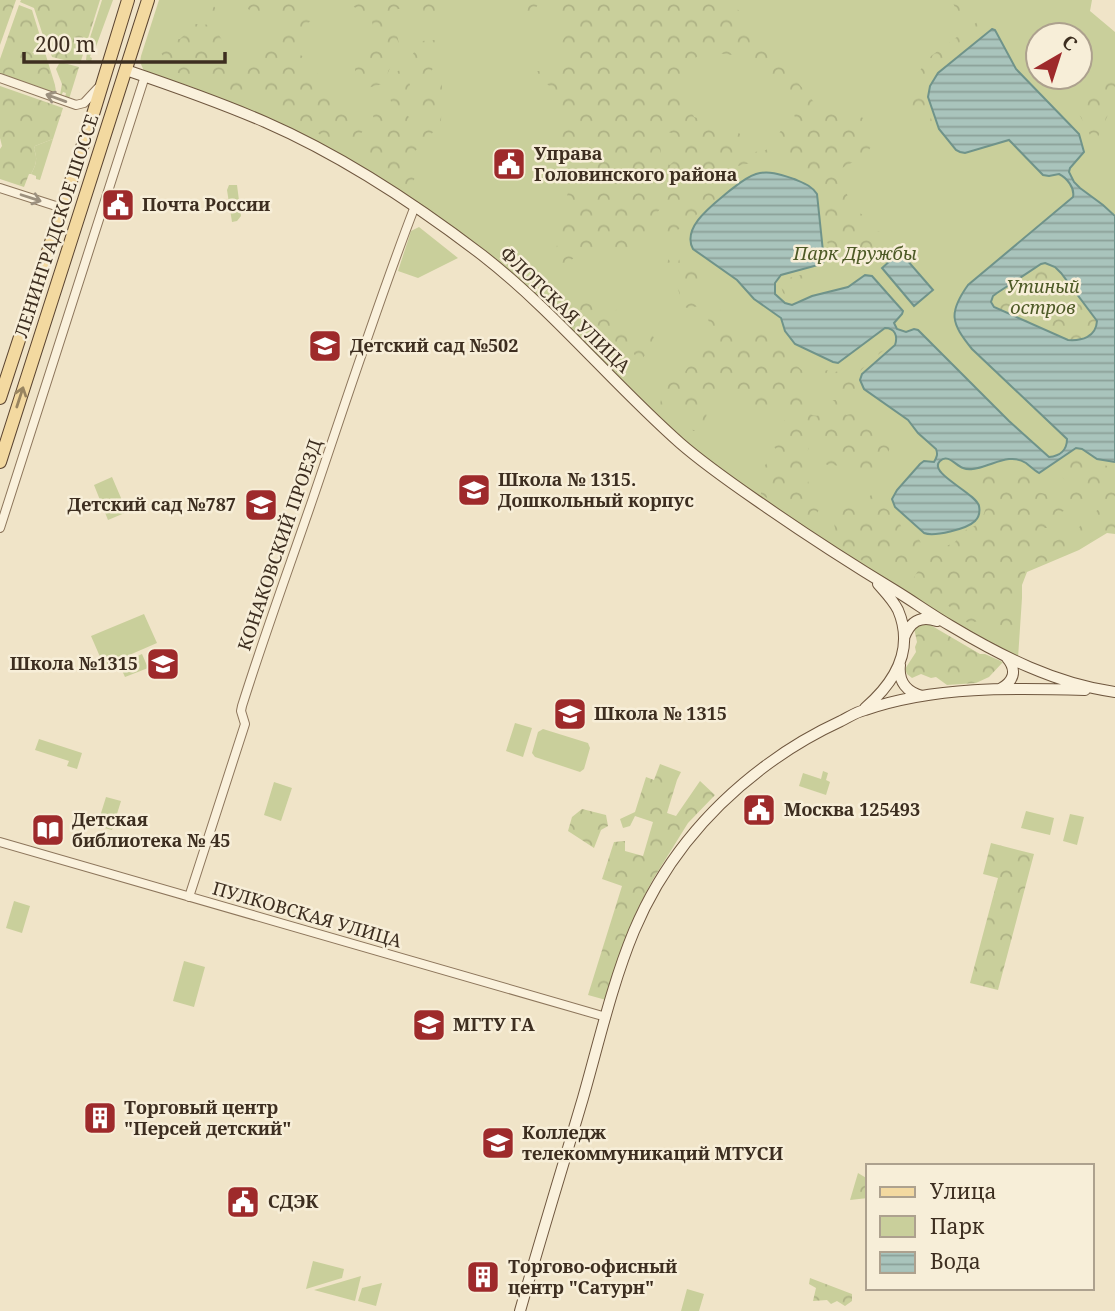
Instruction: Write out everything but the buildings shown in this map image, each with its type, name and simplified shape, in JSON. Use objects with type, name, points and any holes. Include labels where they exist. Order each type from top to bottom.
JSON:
[{"type":"main road","name":"ЛЕНИНГРАДСКОЕ ШОССЕ","points":[[0,398],[128,0]]},
{"type":"main road","name":"ЛЕНИНГРАДСКОЕ ШОССЕ","points":[[0,462],[148,0]]},
{"type":"street","name":"ФЛОТСКАЯ УЛИЦА","points":[[126,70],[200,95],[289,133],[358,170],[415,206],[492,263],[684,446],[794,527],[874,579],[1005,656],[1047,675],[1110,691]]},
{"type":"street","points":[[0,527],[145,76]]},
{"type":"street","points":[[0,78],[76,105],[89,99],[103,80]]},
{"type":"street","points":[[0,188],[62,208]]},
{"type":"street","name":"КОНАКОВСКИЙ ПРОЕЗД","points":[[189,897],[245,724],[242,706],[271,615],[415,206]]},
{"type":"street","points":[[874,579],[891,599],[902,623],[904,641],[899,672],[904,686],[914,694],[922,696]]},
{"type":"street","name":"ФЛОТСКАЯ УЛИЦА","points":[[904,641],[911,625],[922,618],[951,626]]},
{"type":"street","points":[[999,689],[1007,685],[1013,677],[1013,666],[1005,656]]},
{"type":"street","points":[[863,710],[888,686],[900,661]]},
{"type":"street","points":[[520,1311],[624,960],[643,911],[670,865],[715,808],[749,777],[780,755],[863,710],[922,696],[999,689],[1110,691]]},
{"type":"street","name":"ПУЛКОВСКАЯ УЛИЦА","points":[[0,842],[606,1017]]},
{"type":"green space","points":[[0,0],[16,0],[0,45]]},
{"type":"green space","points":[[100,0],[80,64],[52,57],[34,8],[20,2]]},
{"type":"green space","points":[[102,0],[113,0],[94,52],[92,51],[91,62],[86,60],[88,44]]},
{"type":"green space","name":"Парк Дружбы","points":[[159,0],[1092,0],[1090,11],[1115,32],[1115,534],[1107,533],[1079,550],[1027,572],[1022,585],[1018,658],[926,608],[736,482],[688,444],[486,252],[417,202],[360,166],[267,118],[192,87],[144,71],[140,62]]},
{"type":"green space","points":[[190,0],[209,0],[223,18],[217,25],[196,14]]},
{"type":"green space","points":[[312,0],[316,17],[304,26],[301,43],[287,49],[277,30],[283,21],[268,12],[252,12],[239,2]]},
{"type":"green space","points":[[333,0],[410,0],[407,7],[390,11],[384,24],[397,35],[402,57],[390,68],[383,84],[367,88],[355,71],[356,49],[375,39],[371,15],[354,7],[340,7]]},
{"type":"green space","points":[[422,0],[441,0],[439,4],[449,16],[425,22]]},
{"type":"green space","points":[[506,0],[542,0],[529,16],[516,15],[505,6]]},
{"type":"green space","points":[[542,0],[730,0],[818,107],[830,109],[836,106],[848,115],[868,120],[874,126],[874,140],[866,154],[839,172],[855,209],[864,215],[873,229],[885,231],[890,235],[885,248],[873,258],[845,271],[827,242],[829,227],[822,195],[816,185],[798,175],[795,161],[782,156],[698,175],[695,178],[697,185],[703,188],[716,185],[721,188],[721,195],[674,233],[664,231],[671,219],[671,212],[666,207],[656,214],[657,221],[646,229],[643,242],[633,252],[612,248],[599,253],[578,254],[568,263],[561,264],[556,259],[556,250],[572,172],[592,143],[586,140],[560,148],[553,146],[550,140],[550,132],[555,127],[568,127],[570,121],[559,112],[556,91],[539,78],[537,71],[559,71],[563,66],[564,59],[560,49],[567,34],[565,20],[550,2]],"holes":[[[702,51],[732,55],[752,66],[767,85],[777,88],[792,99],[795,119],[783,128],[766,150],[746,154],[741,147],[740,134],[734,129],[694,117],[682,91],[686,69]],[[661,130],[675,134],[682,141],[679,154],[670,165],[662,158],[657,136]]]},
{"type":"green space","points":[[954,0],[985,0],[985,3],[969,16],[956,10]]},
{"type":"green space","points":[[19,5],[32,10],[56,94],[0,75],[0,59]]},
{"type":"green space","points":[[988,14],[993,17],[992,24],[944,62],[926,84],[925,96],[934,129],[952,152],[947,153],[916,114],[908,96],[908,86],[931,56]]},
{"type":"green space","points":[[195,24],[213,25],[222,40],[218,50],[226,60],[236,65],[257,46],[275,49],[282,62],[291,65],[300,55],[317,62],[319,83],[327,97],[337,108],[347,106],[355,118],[369,123],[359,136],[348,139],[341,145],[295,122],[282,112],[265,91],[255,86],[232,93],[169,70],[157,48],[163,40],[180,39]]},
{"type":"green space","points":[[435,40],[440,51],[430,75],[423,80],[411,71],[410,58],[422,41]]},
{"type":"green space","points":[[60,62],[79,67],[69,99],[65,97],[66,93],[60,95],[62,84],[56,69]]},
{"type":"green space","points":[[1115,65],[1115,107],[1111,108],[1097,139],[1091,137],[1074,104],[1077,95],[1084,91],[1094,91],[1094,85],[1113,77]]},
{"type":"green space","points":[[405,67],[410,85],[407,115],[417,125],[425,116],[421,106],[429,87],[442,84],[441,121],[425,143],[411,154],[416,173],[412,187],[378,177],[354,149],[362,142],[371,143],[378,129],[373,116],[379,108],[392,107],[389,92],[393,74]]},
{"type":"green space","points":[[0,86],[63,108],[53,139],[35,146],[35,165],[24,187],[0,179]]},
{"type":"green space","points":[[53,139],[40,180],[36,179],[36,176],[31,174],[36,162],[35,146]]},
{"type":"green space","points":[[229,185],[237,185],[241,216],[232,222],[227,190]]},
{"type":"green space","points":[[419,227],[458,258],[418,278],[398,271],[411,231]]},
{"type":"green space","points":[[654,248],[663,253],[674,266],[677,267],[680,256],[683,255],[703,269],[710,280],[708,286],[695,289],[706,298],[700,306],[683,306],[678,289],[667,280],[664,267],[653,257],[651,250]]},
{"type":"green space","name":"Утиный остров","points":[[1045,263],[1061,273],[1097,321],[1094,331],[1088,337],[1068,340],[994,307],[991,302],[997,293]]},
{"type":"green space","points":[[807,276],[809,290],[801,298],[791,300],[783,293],[781,286],[789,278]]},
{"type":"green space","points":[[590,296],[601,298],[613,311],[620,309],[625,318],[621,324],[623,334],[638,325],[642,331],[652,334],[657,344],[656,351],[638,359],[634,350],[631,350],[624,358],[624,369],[619,374],[554,310],[567,302],[582,303]]},
{"type":"green space","points":[[717,308],[736,321],[734,329],[741,336],[745,336],[755,322],[768,332],[770,341],[787,350],[811,381],[804,389],[810,401],[810,414],[821,415],[833,400],[836,400],[846,415],[864,411],[880,426],[881,435],[891,445],[885,456],[858,481],[853,476],[854,469],[848,461],[844,460],[840,466],[823,463],[822,453],[833,451],[833,447],[823,437],[812,437],[808,450],[799,457],[812,470],[807,478],[810,487],[808,497],[821,507],[814,527],[761,494],[761,490],[769,484],[760,480],[761,472],[777,454],[771,442],[772,428],[784,421],[792,409],[784,401],[774,410],[741,406],[728,392],[715,390],[699,393],[697,400],[706,414],[700,431],[693,431],[695,410],[689,406],[683,410],[660,406],[663,384],[668,378],[679,379],[690,365],[702,360],[702,348],[713,330],[708,318]]},
{"type":"green space","points":[[883,336],[889,339],[890,345],[864,367],[857,377],[855,383],[862,394],[849,389],[844,393],[830,386],[821,374],[824,371],[836,372]]},
{"type":"green space","points":[[1083,455],[1092,462],[1115,468],[1115,477],[1104,478],[1101,484],[1104,490],[1115,493],[1115,532],[1107,531],[1078,548],[1026,570],[1020,585],[1021,597],[1015,611],[1012,631],[982,620],[971,623],[963,621],[945,604],[920,593],[911,585],[934,553],[943,546],[954,543],[960,534],[981,520],[986,507],[977,493],[985,474],[1006,469],[1026,470],[1035,492],[1062,496],[1066,495],[1069,484],[1062,477],[1064,469]],"holes":[[[1089,502],[1096,503],[1099,509],[1074,533],[1048,544],[1045,542],[1044,528],[1055,526],[1059,513],[1066,510],[1075,516],[1082,513]]]},
{"type":"green space","points":[[112,477],[127,512],[108,520],[94,485]]},
{"type":"green space","points":[[875,491],[883,507],[895,514],[903,530],[921,543],[921,550],[897,579],[832,540],[835,528],[833,521],[841,508],[856,499],[866,509],[870,496]]},
{"type":"green space","points":[[144,614],[157,643],[104,666],[91,636]]},
{"type":"green space","points":[[927,623],[980,654],[1003,662],[989,677],[976,683],[947,685],[936,677],[921,674],[912,678],[905,669],[916,652],[914,628]]},
{"type":"green space","points":[[142,654],[148,668],[125,677],[119,664]]},
{"type":"green space","points":[[515,723],[532,728],[523,757],[506,751]]},
{"type":"green space","points":[[543,729],[588,743],[590,748],[584,769],[580,772],[535,757],[532,753],[538,732]]},
{"type":"green space","points":[[39,739],[82,753],[77,769],[67,766],[69,761],[35,750]]},
{"type":"green space","points":[[660,764],[681,772],[667,813],[676,816],[700,781],[715,795],[688,823],[652,881],[636,912],[606,1000],[588,995],[622,886],[602,879],[614,842],[625,841],[625,851],[643,856],[653,822],[635,816],[630,826],[623,828],[620,819],[635,812],[646,777],[654,780]]},
{"type":"green space","points":[[823,771],[828,773],[826,780],[830,782],[826,795],[799,786],[803,773],[821,779]]},
{"type":"green space","points":[[274,782],[292,788],[281,821],[264,815]]},
{"type":"green space","points":[[106,797],[121,801],[112,830],[97,826]]},
{"type":"green space","points":[[582,809],[606,815],[608,826],[601,830],[594,848],[568,831],[572,817]]},
{"type":"green space","points":[[1026,811],[1054,818],[1050,835],[1021,828]]},
{"type":"green space","points":[[1070,814],[1084,817],[1077,845],[1063,841]]},
{"type":"green space","points":[[991,843],[1034,854],[998,990],[970,983],[998,878],[983,874]]},
{"type":"green space","points":[[14,901],[30,906],[22,933],[6,928]]},
{"type":"green space","points":[[184,961],[205,967],[194,1007],[173,1001]]},
{"type":"green space","points":[[858,1173],[866,1178],[866,1198],[850,1200]]},
{"type":"green space","points":[[313,1261],[344,1269],[342,1278],[306,1289]]},
{"type":"green space","points":[[361,1276],[355,1301],[314,1290]]},
{"type":"green space","points":[[810,1278],[852,1294],[852,1301],[845,1306],[837,1301],[831,1304],[827,1300],[813,1301],[816,1288],[809,1284]]},
{"type":"green space","points":[[382,1283],[376,1306],[358,1301],[362,1288]]},
{"type":"green space","points":[[687,1289],[704,1294],[699,1311],[681,1311]]},
{"type":"water","points":[[992,29],[1016,69],[1024,77],[1024,91],[1037,91],[1079,134],[1084,152],[1069,172],[1080,188],[1115,216],[1115,462],[1097,459],[1076,448],[1039,473],[1016,459],[968,469],[949,459],[943,459],[938,466],[940,471],[976,501],[979,514],[975,521],[965,527],[929,534],[924,533],[895,507],[892,499],[920,464],[924,461],[934,462],[936,449],[908,420],[864,389],[860,380],[862,374],[895,345],[896,336],[893,331],[885,328],[838,363],[833,362],[795,344],[785,331],[781,318],[754,299],[737,280],[693,249],[690,241],[691,232],[701,217],[749,177],[771,173],[807,185],[817,194],[824,261],[822,264],[781,275],[775,283],[775,294],[785,303],[792,305],[812,296],[848,287],[865,275],[872,276],[903,311],[894,323],[897,329],[906,332],[918,330],[1049,457],[1060,454],[1067,439],[972,349],[956,325],[955,311],[968,285],[1073,197],[1072,187],[1059,174],[1043,175],[1009,140],[965,153],[956,150],[939,129],[928,97],[930,86],[938,73]],"holes":[[[1041,264],[1055,267],[1097,321],[1094,331],[1087,337],[1068,340],[994,307],[991,302],[993,296]]]},
{"type":"water","points":[[900,252],[933,290],[914,306],[882,268]]},
{"type":"place","name":"Управа Головинского района","points":[[509,164]]},
{"type":"place","name":"Почта России","points":[[118,205]]},
{"type":"place","name":"Детский сад №502","points":[[325,346]]},
{"type":"place","name":"Школа № 1315. Дошкольный корпус","points":[[474,490]]},
{"type":"place","name":"Детский сад №787","points":[[261,505]]},
{"type":"place","name":"Школа №1315","points":[[163,664]]},
{"type":"place","name":"Школа № 1315","points":[[570,714]]},
{"type":"place","name":"Москва 125493","points":[[759,810]]},
{"type":"place","name":"Детская библиотека № 45","points":[[48,830]]},
{"type":"place","name":"МГТУ ГА","points":[[429,1025]]},
{"type":"place","name":"Торговый центр \"Персей детский\"","points":[[100,1118]]},
{"type":"place","name":"Колледж телекоммуникаций МТУСИ","points":[[498,1143]]},
{"type":"place","name":"СДЭК","points":[[243,1202]]},
{"type":"place","name":"Торгово-офисный центр \"Сатурн\"","points":[[483,1277]]}]
